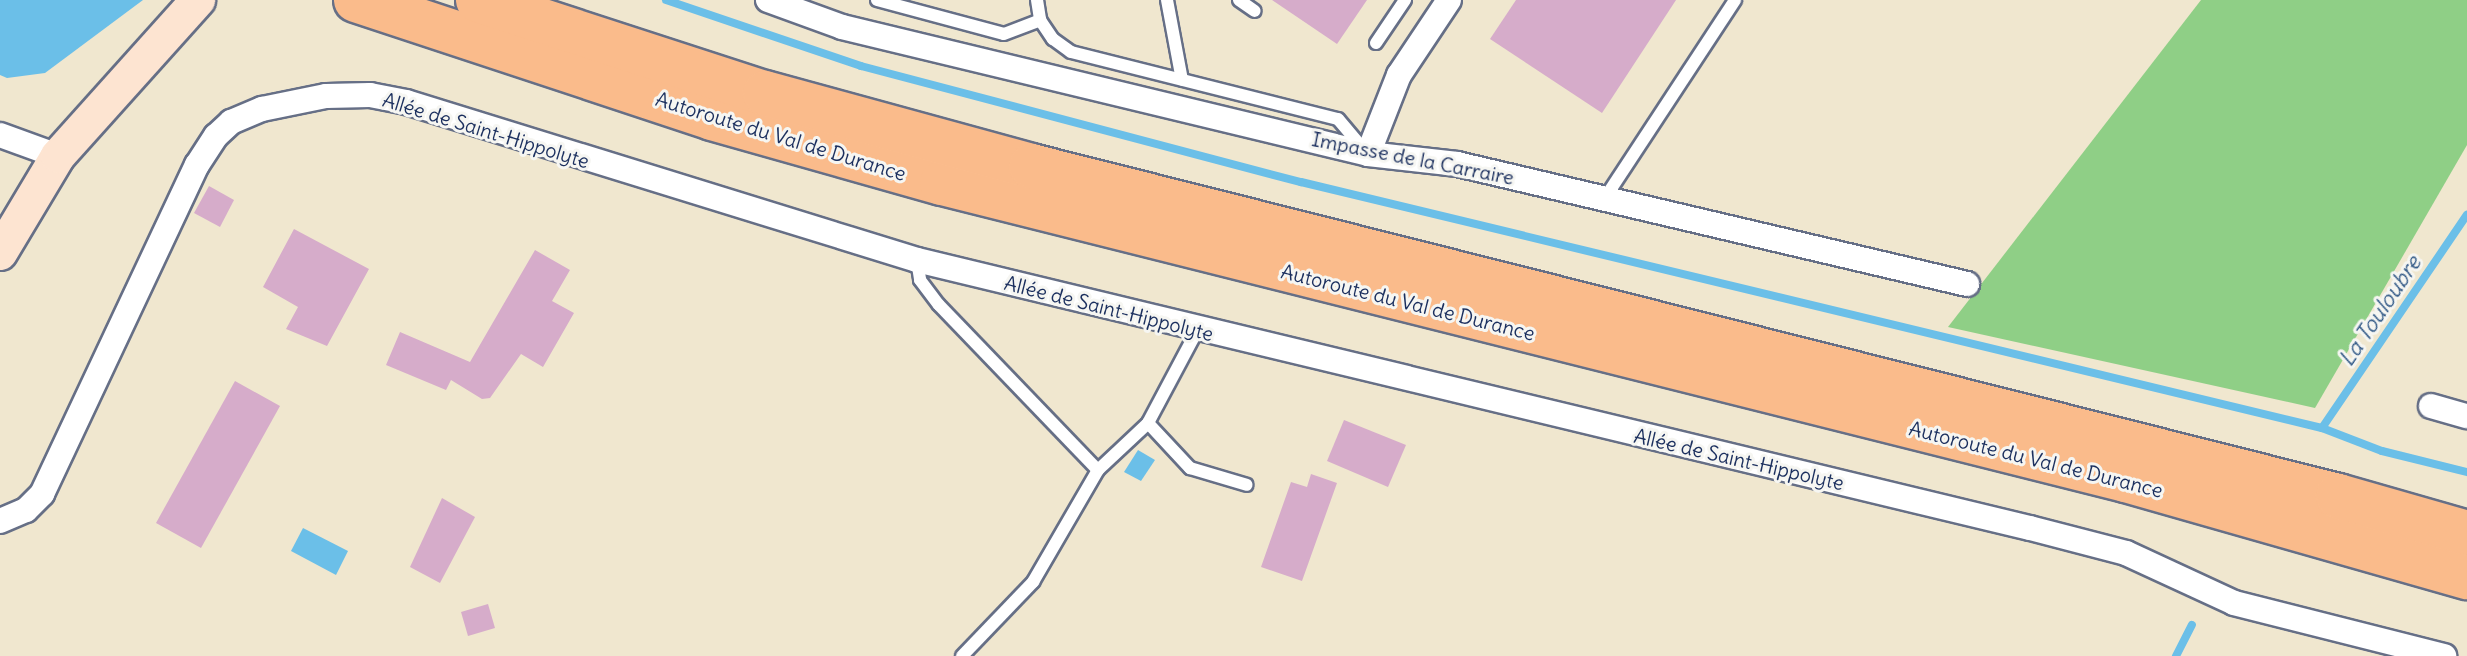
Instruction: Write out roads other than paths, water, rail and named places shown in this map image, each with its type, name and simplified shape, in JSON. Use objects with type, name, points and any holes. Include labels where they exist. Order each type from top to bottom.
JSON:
[{"type":"highway","name":"Autoroute du Val de Durance","points":[[356,0],[712,118],[942,183],[2126,480],[2467,577]]},
{"type":"highway","name":"Autoroute du Val de Durance","points":[[478,0],[765,93],[1031,166],[2323,492],[2467,533]]},
{"type":"street","points":[[0,253],[58,156],[198,0]]},
{"type":"street","name":"Impasse de la Carraire","points":[[768,0],[842,27],[1368,154],[1429,158],[1967,284]]},
{"type":"street","points":[[1368,154],[1399,75],[1449,0]]},
{"type":"street","name":"Allée de Saint-Hippolyte","points":[[0,521],[26,510],[42,494],[197,165],[231,122],[262,109],[326,96],[406,102],[917,260],[1197,331],[2126,553],[2234,603],[2444,656]]},
{"type":"street","points":[[0,135],[58,156]]},
{"type":"street","points":[[2431,406],[2467,416]]},
{"type":"lane","points":[[877,0],[1004,34],[1040,20]]},
{"type":"lane","points":[[1037,0],[1040,20],[1053,39],[1071,52],[1338,119],[1356,134],[1368,154]]},
{"type":"lane","points":[[1167,0],[1182,80]]},
{"type":"lane","points":[[1239,0],[1255,11]]},
{"type":"lane","points":[[1376,43],[1405,0]]},
{"type":"lane","points":[[1605,198],[1735,0]]},
{"type":"lane","points":[[917,260],[920,280],[939,305],[1098,470]]},
{"type":"lane","points":[[962,656],[1033,582],[1098,470],[1148,423],[1197,331]]},
{"type":"lane","points":[[1148,423],[1190,468],[1247,485]]},
{"type":"water","points":[[0,0],[143,0],[45,73],[7,78],[0,75]]},
{"type":"water","points":[[1138,450],[1155,460],[1141,481],[1124,472]]},
{"type":"water","points":[[303,528],[348,551],[336,575],[291,551]]},
{"type":"waterway","points":[[666,0],[861,66],[1301,182],[2322,428],[2382,451],[2467,472]]},
{"type":"waterway","name":"La Touloubre","points":[[2322,428],[2467,215]]},
{"type":"waterway","name":"La Touloubre","points":[[2176,656],[2192,625]]}]
